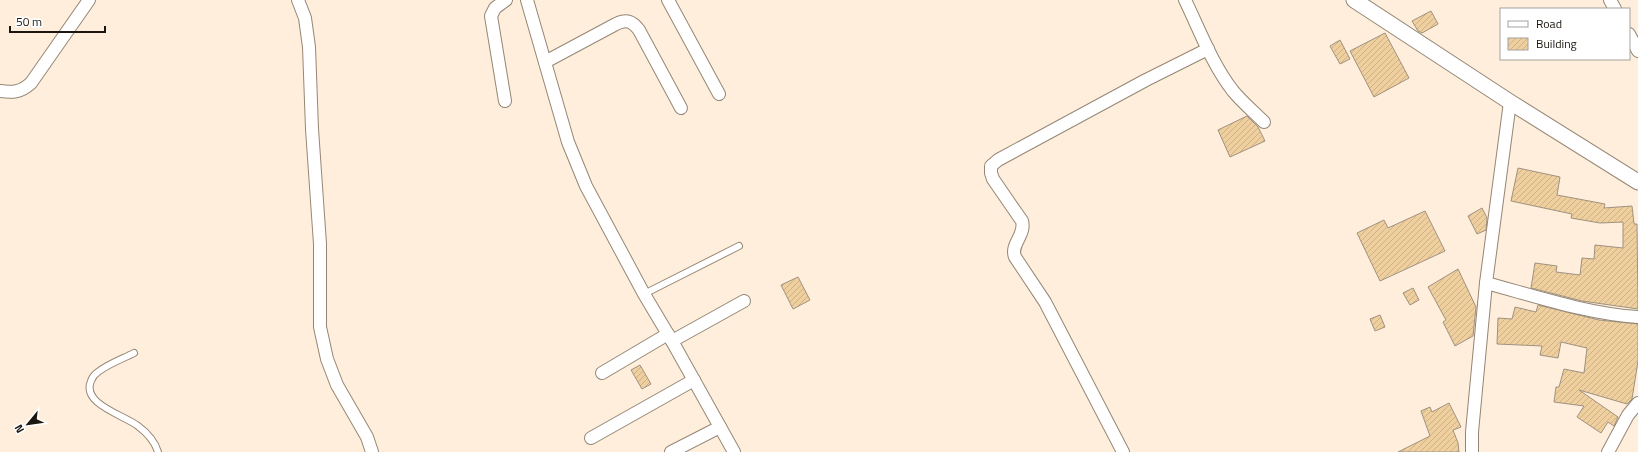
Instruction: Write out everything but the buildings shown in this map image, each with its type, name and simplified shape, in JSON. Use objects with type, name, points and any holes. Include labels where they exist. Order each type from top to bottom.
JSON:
[{"type":"street","points":[[0,91],[17,92],[24,89],[30,83],[89,0]]},
{"type":"street","points":[[298,0],[305,18],[309,47],[312,130],[320,244],[320,328],[327,359],[337,385],[367,437],[372,452]]},
{"type":"street","points":[[505,101],[491,16],[496,8],[506,0]]},
{"type":"street","points":[[526,0],[568,142],[586,186],[644,294],[734,452]]},
{"type":"street","points":[[668,0],[719,94]]},
{"type":"street","points":[[1185,0],[1208,49],[1219,68],[1234,91],[1264,122]]},
{"type":"street","points":[[1354,0],[1510,102],[1638,182]]},
{"type":"street","points":[[545,62],[616,24],[623,21],[629,21],[639,30],[681,108]]},
{"type":"street","points":[[1123,452],[1045,302],[1015,257],[1013,252],[1023,229],[1022,221],[993,179],[991,166],[998,160],[1146,80],[1208,49]]},
{"type":"street","points":[[1472,452],[1472,432],[1486,283],[1510,102]]},
{"type":"street","points":[[1486,283],[1574,306],[1619,315],[1638,317]]},
{"type":"street","points":[[602,373],[744,301]]},
{"type":"street","points":[[591,438],[694,380]]},
{"type":"street","points":[[1608,452],[1628,415],[1638,402]]},
{"type":"street","points":[[671,452],[720,427]]},
{"type":"lane","points":[[644,294],[738,246]]},
{"type":"lane","points":[[134,353],[97,372],[89,385],[89,391],[97,403],[137,425],[150,438],[158,452]]}]
